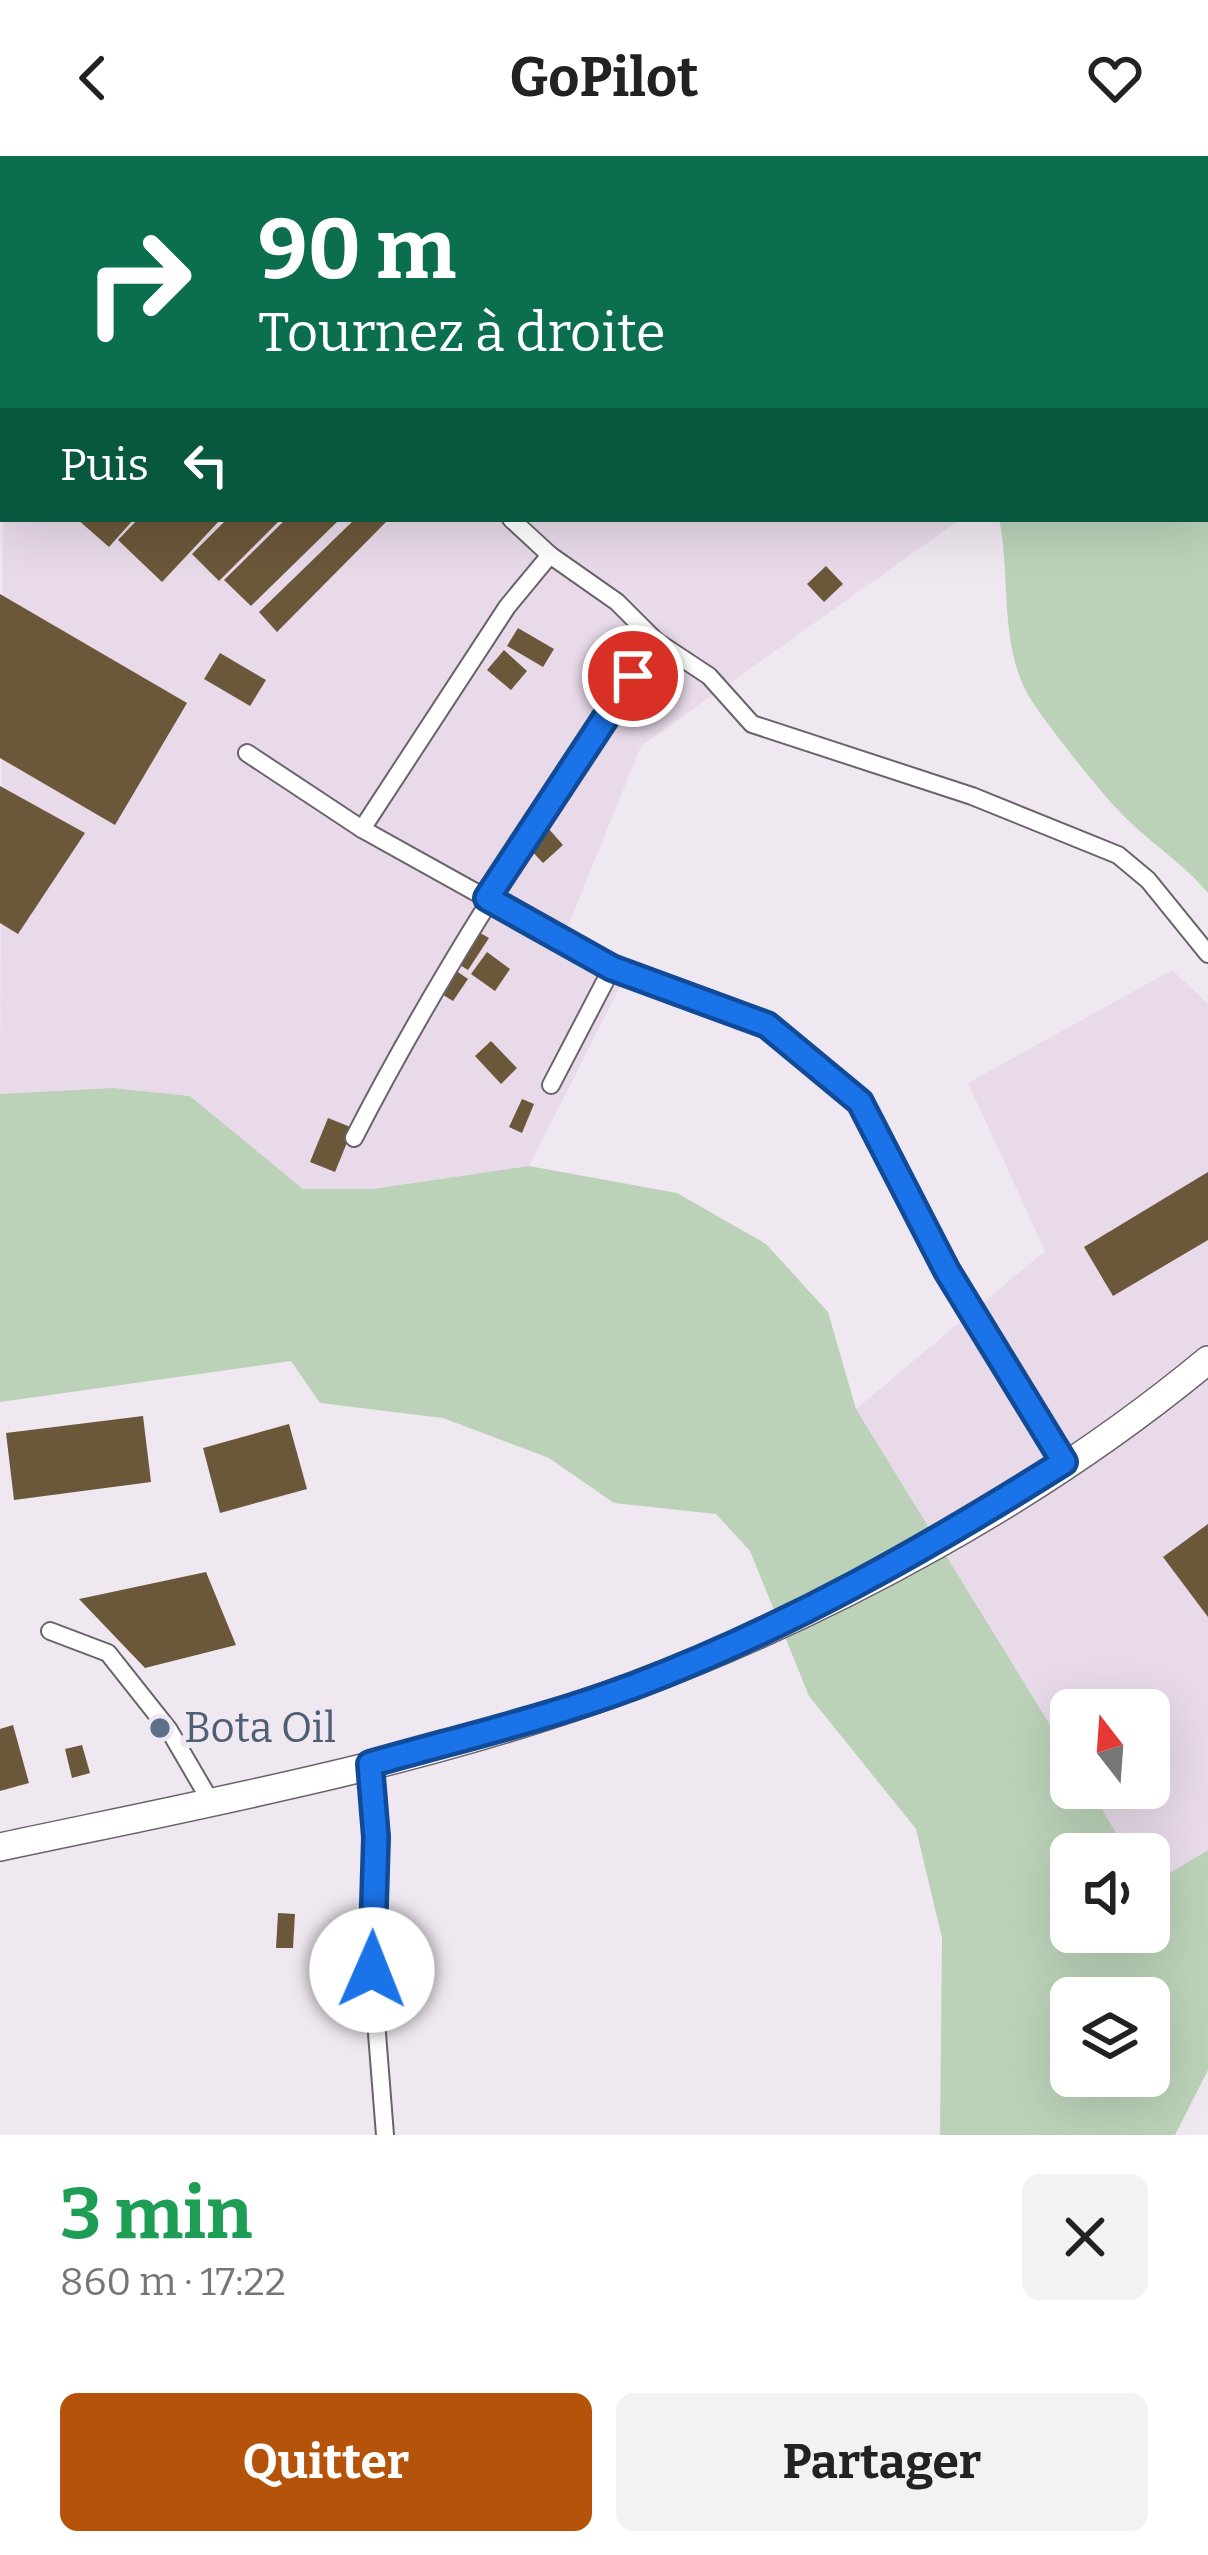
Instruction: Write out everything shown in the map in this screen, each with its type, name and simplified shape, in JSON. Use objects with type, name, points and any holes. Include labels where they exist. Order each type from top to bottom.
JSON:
[{"type":"highway","points":[[0,1847],[370,1764],[547,1715],[720,1651],[885,1572],[1128,1423],[1208,1360]]},
{"type":"street","points":[[514,522],[550,555],[617,602],[656,641],[710,676],[752,724],[972,796],[1118,854],[1148,880],[1208,954]]},
{"type":"street","points":[[362,829],[507,607],[550,555]]},
{"type":"street","points":[[354,1138],[416,1017],[487,898],[656,641]]},
{"type":"street","points":[[247,753],[362,829],[612,968],[767,1025],[860,1102],[947,1271],[1064,1462]]},
{"type":"street","points":[[551,1085],[612,968]]},
{"type":"street","points":[[50,1631],[108,1653],[169,1730],[211,1802]]},
{"type":"street","points":[[370,1764],[376,1837],[372,1970],[385,2135]]},
{"type":"shaded area","points":[[3,522],[957,522],[641,746],[566,931],[630,967],[529,1166],[373,1189],[303,1189],[190,1096],[112,1088],[0,1094]]},
{"type":"shaded area","points":[[1172,970],[1208,1004],[1208,1850],[1170,1876],[1170,1833],[1116,1833],[1102,1809],[1170,1809],[1170,1689],[1050,1689],[1050,1725],[856,1409],[1045,1251],[968,1083]]},
{"type":"green space","points":[[999,522],[1208,522],[1208,893],[1110,801],[1027,693],[1012,651]]},
{"type":"green space","points":[[112,1088],[190,1096],[303,1189],[373,1189],[529,1166],[677,1193],[766,1244],[828,1312],[856,1409],[1050,1725],[1050,1809],[1102,1809],[1116,1833],[1050,1833],[1050,1953],[1170,1953],[1170,1873],[1208,1850],[1208,2070],[1175,2135],[940,2135],[942,1938],[916,1829],[809,1696],[750,1551],[716,1514],[614,1503],[549,1458],[443,1418],[320,1403],[291,1361],[0,1402],[0,1094]]},
{"type":"building","points":[[80,522],[131,522],[109,547]]},
{"type":"building","points":[[135,522],[218,522],[162,582],[118,540]]},
{"type":"building","points":[[224,522],[278,522],[219,581],[192,554]]},
{"type":"building","points":[[283,522],[337,522],[251,606],[224,580]]},
{"type":"building","points":[[352,522],[386,522],[277,632],[259,612]]},
{"type":"building","points":[[826,566],[843,584],[824,602],[807,584]]},
{"type":"building","points":[[0,594],[187,703],[115,825],[0,758]]},
{"type":"building","points":[[518,628],[554,649],[543,667],[507,646]]},
{"type":"building","points":[[504,650],[527,671],[511,690],[487,670]]},
{"type":"building","points":[[220,653],[266,680],[250,706],[204,679]]},
{"type":"building","points":[[0,786],[85,833],[18,934],[0,923]]},
{"type":"building","points":[[548,828],[563,845],[543,863],[528,847]]},
{"type":"building","points":[[475,930],[489,938],[468,970],[455,962]]},
{"type":"building","points":[[487,952],[510,969],[495,991],[471,974]]},
{"type":"building","points":[[452,968],[468,979],[453,1001],[437,991]]},
{"type":"building","points":[[491,1041],[517,1068],[501,1084],[475,1056]]},
{"type":"building","points":[[522,1099],[534,1104],[522,1133],[509,1127]]},
{"type":"building","points":[[328,1118],[353,1128],[335,1172],[310,1162]]},
{"type":"building","points":[[1208,1172],[1208,1240],[1113,1296],[1084,1247]]},
{"type":"building","points":[[143,1416],[151,1482],[14,1500],[6,1433]]},
{"type":"building","points":[[289,1424],[307,1489],[220,1513],[203,1448]]},
{"type":"building","points":[[1208,1524],[1208,1617],[1163,1557]]},
{"type":"building","points":[[206,1572],[236,1645],[145,1668],[79,1599]]},
{"type":"building","points":[[13,1725],[29,1783],[0,1791],[0,1729]]},
{"type":"building","points":[[82,1745],[90,1773],[72,1778],[65,1749]]},
{"type":"building","points":[[278,1913],[295,1914],[293,1948],[276,1948]]},
{"type":"place","name":"Bota Oil","points":[[160,1728]]},
{"type":"route","points":[[372,1970],[376,1837],[370,1764],[547,1715],[720,1651],[885,1572],[1064,1462],[947,1271],[860,1102],[767,1025],[665,992],[612,968],[487,898],[633,676]]}]
